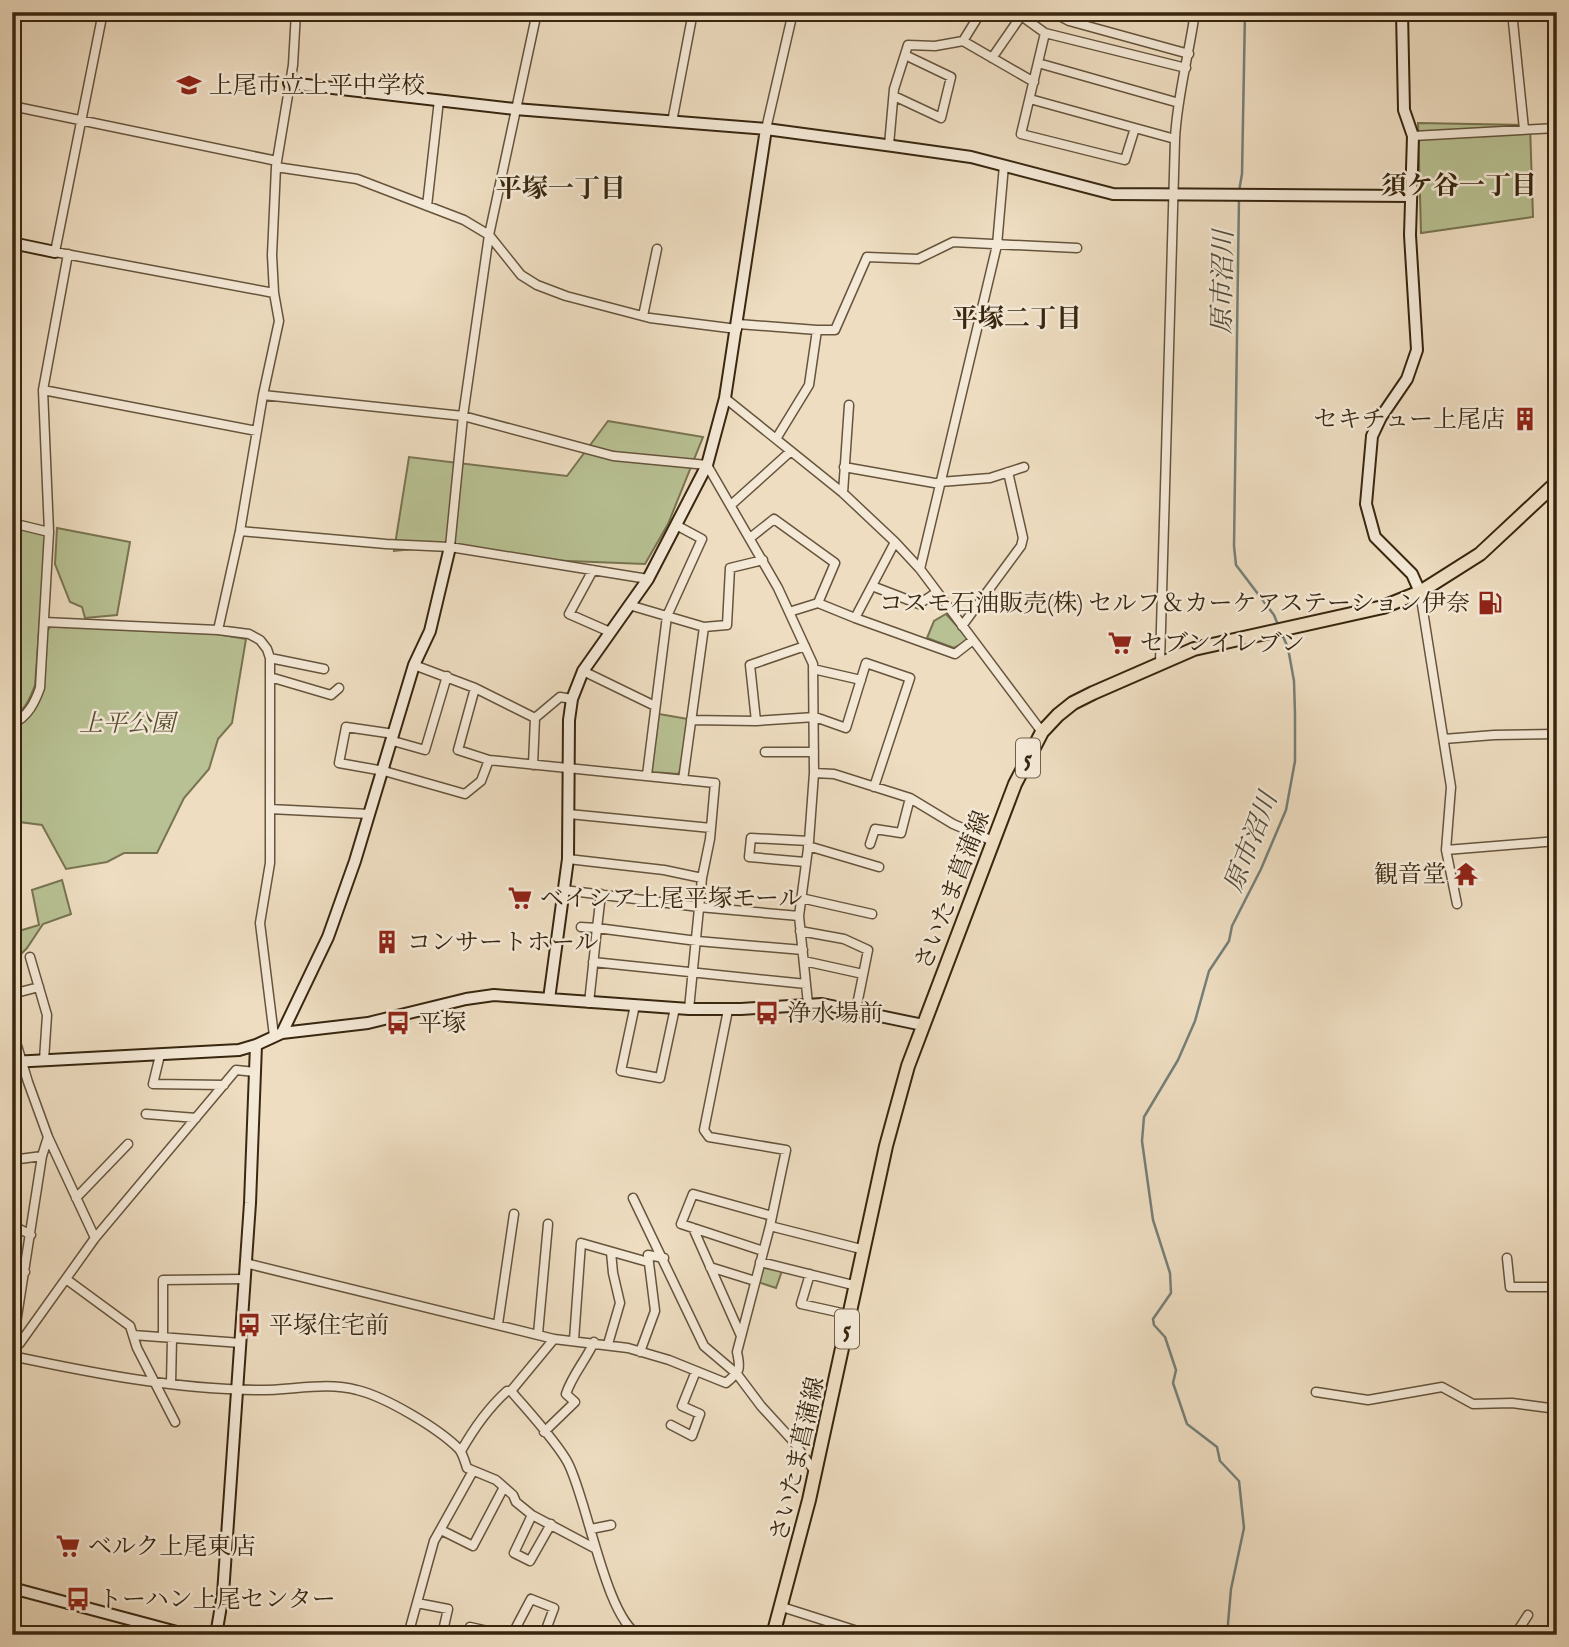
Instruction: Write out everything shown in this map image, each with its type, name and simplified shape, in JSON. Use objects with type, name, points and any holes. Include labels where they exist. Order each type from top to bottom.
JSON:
[{"type":"main road","name":"さいたま菖蒲線","points":[[773,1635],[815,1473],[894,1115],[923,1025],[1015,784],[1042,732],[1073,703],[1194,649],[1383,607],[1420,592],[1446,578],[1479,554],[1557,482]]},
{"type":"street","points":[[55,251],[103,12]]},
{"type":"street","points":[[218,630],[240,531],[263,395],[279,321],[272,255],[277,164],[293,65],[296,12]]},
{"type":"street","points":[[278,1034],[328,937],[384,771],[414,665],[430,631],[450,547],[463,416],[489,235],[537,12]]},
{"type":"street","points":[[672,122],[694,12]]},
{"type":"street","points":[[549,999],[568,859],[569,720],[572,699],[583,671],[648,579],[707,465],[725,398],[766,130],[793,12]]},
{"type":"street","points":[[963,41],[981,12]]},
{"type":"street","points":[[1052,12],[1069,21],[1189,54]]},
{"type":"street","points":[[1160,663],[1175,139],[1195,12]]},
{"type":"street","points":[[1402,12],[1404,110],[1413,136],[1410,234],[1417,350],[1407,379],[1381,417],[1372,436],[1366,504],[1375,537],[1412,574],[1420,592],[1451,787],[1446,850],[1457,904]]},
{"type":"street","points":[[1512,12],[1524,129]]},
{"type":"street","points":[[992,58],[1018,14],[1045,33],[1186,68]]},
{"type":"street","points":[[1045,33],[1021,134],[1125,160],[1135,128]]},
{"type":"street","points":[[889,145],[894,96],[908,45],[935,46],[963,41],[1034,82]]},
{"type":"street","points":[[894,96],[941,118],[951,77],[905,55]]},
{"type":"street","points":[[1038,63],[1179,103]]},
{"type":"street","points":[[289,83],[515,109],[766,130],[889,145],[971,157],[1113,194],[1411,196]]},
{"type":"street","points":[[1030,99],[1175,139]]},
{"type":"street","points":[[427,206],[439,100]]},
{"type":"street","points":[[12,106],[277,164],[357,178],[464,220],[489,235],[521,275],[537,285],[566,296],[643,316],[737,326],[835,330],[867,257],[918,259],[953,242],[1077,248]]},
{"type":"street","points":[[1413,136],[1557,128]]},
{"type":"street","points":[[920,569],[996,245],[1004,165]]},
{"type":"street","points":[[12,243],[274,293]]},
{"type":"street","points":[[643,316],[657,249]]},
{"type":"street","points":[[12,724],[18,722],[34,704],[40,688],[50,532],[43,390],[68,254]]},
{"type":"street","points":[[776,439],[808,385],[817,330]]},
{"type":"street","points":[[43,390],[257,431]]},
{"type":"street","points":[[263,395],[463,416],[613,456],[707,465]]},
{"type":"street","points":[[725,398],[842,494],[895,542],[920,569],[1042,732]]},
{"type":"street","points":[[842,494],[849,405]]},
{"type":"street","points":[[731,505],[791,452]]},
{"type":"street","points":[[707,465],[762,560],[805,646],[813,669],[814,773],[809,843],[799,916],[808,1004]]},
{"type":"street","points":[[844,467],[940,483],[990,478],[1024,467]]},
{"type":"street","points":[[961,626],[1021,546],[1023,538],[1008,472]]},
{"type":"street","points":[[750,538],[774,519],[835,563],[818,603]]},
{"type":"street","points":[[12,523],[50,532]]},
{"type":"street","points":[[647,775],[667,616],[702,539],[676,525]]},
{"type":"street","points":[[240,531],[450,547],[648,579]]},
{"type":"street","points":[[855,618],[895,542]]},
{"type":"street","points":[[629,605],[704,627],[727,625],[730,568],[762,560]]},
{"type":"street","points":[[593,570],[569,614],[610,632]]},
{"type":"street","points":[[872,586],[919,604],[937,593]]},
{"type":"street","points":[[789,612],[818,603],[955,654],[973,640]]},
{"type":"street","points":[[44,622],[218,630],[249,634],[260,640],[267,649],[270,658],[270,863],[260,923],[278,1034]]},
{"type":"street","points":[[683,780],[704,627]]},
{"type":"street","points":[[756,721],[750,665],[805,646]]},
{"type":"street","points":[[270,658],[324,670]]},
{"type":"street","points":[[691,720],[756,721],[815,717],[846,729],[866,663],[909,678],[874,787]]},
{"type":"street","points":[[414,665],[475,688],[535,718]]},
{"type":"street","points":[[813,669],[862,680]]},
{"type":"street","points":[[583,671],[655,706]]},
{"type":"street","points":[[447,676],[425,750],[393,737],[346,727],[339,763],[384,771],[466,794],[481,782],[489,760]]},
{"type":"street","points":[[270,677],[331,695],[340,688]]},
{"type":"street","points":[[475,688],[458,750],[489,760],[715,783],[711,828],[702,878],[690,1009]]},
{"type":"street","points":[[533,765],[535,718],[560,697],[572,699]]},
{"type":"street","points":[[1444,739],[1494,734],[1557,734]]},
{"type":"street","points":[[765,752],[814,752]]},
{"type":"street","points":[[814,773],[834,774],[910,798],[953,824],[993,841]]},
{"type":"street","points":[[870,844],[874,829],[901,833],[910,798]]},
{"type":"street","points":[[270,808],[369,814]]},
{"type":"street","points":[[569,814],[711,828]]},
{"type":"street","points":[[805,862],[749,857],[751,838],[809,843],[880,867]]},
{"type":"street","points":[[1446,850],[1557,841]]},
{"type":"street","points":[[568,859],[664,870],[702,878]]},
{"type":"street","points":[[564,890],[799,916]]},
{"type":"street","points":[[589,1003],[601,894]]},
{"type":"street","points":[[801,898],[872,914]]},
{"type":"street","points":[[581,927],[803,950]]},
{"type":"street","points":[[800,931],[844,939],[868,950],[856,1010]]},
{"type":"street","points":[[30,957],[47,1015],[44,1060]]},
{"type":"street","points":[[804,961],[863,974]]},
{"type":"street","points":[[593,962],[806,985]]},
{"type":"street","points":[[12,994],[38,987]]},
{"type":"street","points":[[17,1062],[239,1050],[278,1034],[359,1025],[480,996],[728,1010],[822,1004],[923,1025]]},
{"type":"street","points":[[635,1005],[621,1071],[660,1078],[675,1008]]},
{"type":"street","points":[[246,1264],[554,1339],[608,1344],[669,1360],[726,1383],[737,1374],[740,1366],[737,1352],[786,1150],[709,1137],[704,1130],[728,1010]]},
{"type":"street","points":[[12,1030],[17,1062],[48,1138],[95,1238]]},
{"type":"street","points":[[216,1635],[223,1586],[241,1342],[256,1045]]},
{"type":"street","points":[[160,1055],[153,1084],[223,1085]]},
{"type":"street","points":[[16,1338],[66,1279],[95,1238],[236,1070],[255,1072]]},
{"type":"street","points":[[146,1114],[196,1118]]},
{"type":"street","points":[[12,1350],[16,1338],[42,1156],[48,1138]]},
{"type":"street","points":[[76,1198],[128,1144]]},
{"type":"street","points":[[12,1160],[42,1156]]},
{"type":"street","points":[[763,1251],[681,1224],[693,1194],[772,1216]]},
{"type":"street","points":[[633,1198],[704,1346],[737,1374],[761,1406],[793,1441],[815,1473]]},
{"type":"street","points":[[498,1324],[514,1214]]},
{"type":"street","points":[[538,1334],[548,1224]]},
{"type":"street","points":[[12,1225],[31,1235]]},
{"type":"street","points":[[769,1226],[865,1250]]},
{"type":"street","points":[[693,1228],[741,1336]]},
{"type":"street","points":[[574,1340],[581,1243],[648,1262]]},
{"type":"street","points":[[608,1344],[620,1303],[611,1252]]},
{"type":"street","points":[[640,1352],[655,1311],[648,1255],[664,1258]]},
{"type":"street","points":[[1507,1258],[1510,1287],[1557,1287]]},
{"type":"street","points":[[760,1262],[857,1286]]},
{"type":"street","points":[[12,1265],[25,1272]]},
{"type":"street","points":[[710,1267],[755,1281]]},
{"type":"street","points":[[810,1274],[801,1304],[851,1315]]},
{"type":"street","points":[[66,1279],[130,1326],[175,1422]]},
{"type":"street","points":[[171,1384],[163,1280],[244,1279]]},
{"type":"street","points":[[133,1335],[241,1342]]},
{"type":"street","points":[[461,1451],[479,1419],[496,1400],[511,1391],[554,1339]]},
{"type":"street","points":[[544,1432],[575,1402],[566,1394],[570,1381],[594,1342]]},
{"type":"street","points":[[12,1356],[155,1383],[254,1390],[344,1387],[359,1390],[427,1424],[461,1451],[467,1468],[496,1480],[532,1515],[596,1549]]},
{"type":"street","points":[[671,1425],[692,1436],[700,1414],[682,1406],[696,1371]]},
{"type":"street","points":[[1317,1392],[1368,1400],[1442,1387],[1473,1404],[1512,1403],[1557,1409]]},
{"type":"street","points":[[511,1391],[568,1463],[605,1579],[627,1625],[639,1635]]},
{"type":"street","points":[[408,1635],[434,1541],[473,1471]]},
{"type":"street","points":[[441,1530],[473,1546],[504,1487]]},
{"type":"street","points":[[532,1515],[514,1553],[530,1561],[551,1524]]},
{"type":"street","points":[[591,1529],[611,1524]]},
{"type":"street","points":[[12,1588],[188,1635]]},
{"type":"street","points":[[512,1635],[531,1599],[554,1608],[544,1635]]},
{"type":"street","points":[[417,1603],[448,1609],[442,1635]]},
{"type":"street","points":[[782,1607],[870,1635]]},
{"type":"street","points":[[1515,1635],[1528,1615]]},
{"type":"street","points":[[470,1626],[488,1631],[487,1635]]},
{"type":"green space","points":[[1418,123],[1530,125],[1533,217],[1421,233]]},
{"type":"green space","points":[[608,421],[703,437],[668,524],[645,564],[543,560],[458,545],[394,551],[409,457],[567,476]]},
{"type":"green space","name":"上平公園","points":[[12,527],[41,533],[46,537],[35,685],[27,704],[12,718]]},
{"type":"green space","points":[[57,528],[130,542],[117,615],[85,618],[82,607],[70,602],[55,564]]},
{"type":"green space","points":[[946,614],[967,637],[967,641],[954,648],[927,638],[934,621]]},
{"type":"green space","name":"上平公園","points":[[51,626],[217,634],[246,639],[232,723],[218,739],[209,769],[184,798],[157,853],[124,853],[107,862],[66,869],[42,825],[12,821],[12,727],[34,709],[46,632]]},
{"type":"green space","points":[[659,714],[688,719],[681,770],[678,774],[653,772],[650,769]]},
{"type":"green space","points":[[62,880],[71,914],[43,924],[27,948],[12,963],[12,933],[39,925],[32,890]]},
{"type":"green space","points":[[765,1266],[782,1271],[776,1288],[758,1282]]},
{"type":"waterway","name":"原市沼川","points":[[1239,191],[1242,174],[1245,12]]},
{"type":"waterway","name":"原市沼川","points":[[1239,197],[1234,546],[1236,565],[1274,615],[1278,625]]},
{"type":"waterway","name":"原市沼川","points":[[1227,1635],[1231,1589],[1244,1528],[1239,1481],[1220,1461],[1217,1447],[1187,1424],[1173,1383],[1176,1370],[1165,1337],[1154,1325],[1153,1319],[1171,1293],[1170,1273],[1153,1220],[1142,1141],[1144,1117],[1178,1060],[1195,1021],[1209,971],[1229,941],[1232,926],[1261,869],[1286,810],[1295,761],[1295,715],[1294,681],[1288,648],[1282,634]]},
{"type":"place","name":"上尾市立上平中学校","points":[[189,85]]},
{"type":"place","name":"セキチュー上尾店","points":[[1525,419]]},
{"type":"place","name":"コスモ石油販売(株) セルフ＆カーケアステーション伊奈","points":[[1490,603]]},
{"type":"place","name":"セブンイレブン","points":[[1120,643]]},
{"type":"place","name":"観音堂","points":[[1466,874]]},
{"type":"place","name":"ベイシア上尾平塚モール","points":[[520,898]]},
{"type":"place","name":"コンサートホール","points":[[387,942]]},
{"type":"place","name":"浄水場前","points":[[767,1013]]},
{"type":"place","name":"平塚","points":[[398,1023]]},
{"type":"place","name":"平塚住宅前","points":[[249,1325]]},
{"type":"place","name":"ベルク上尾東店","points":[[68,1546]]},
{"type":"place","name":"トーハン上尾センター","points":[[78,1599]]},
{"type":"district","name":"須ケ谷一丁目","points":[[1459,185]]},
{"type":"district","name":"平塚一丁目","points":[[561,188]]},
{"type":"district","name":"平塚二丁目","points":[[1017,318]]}]
